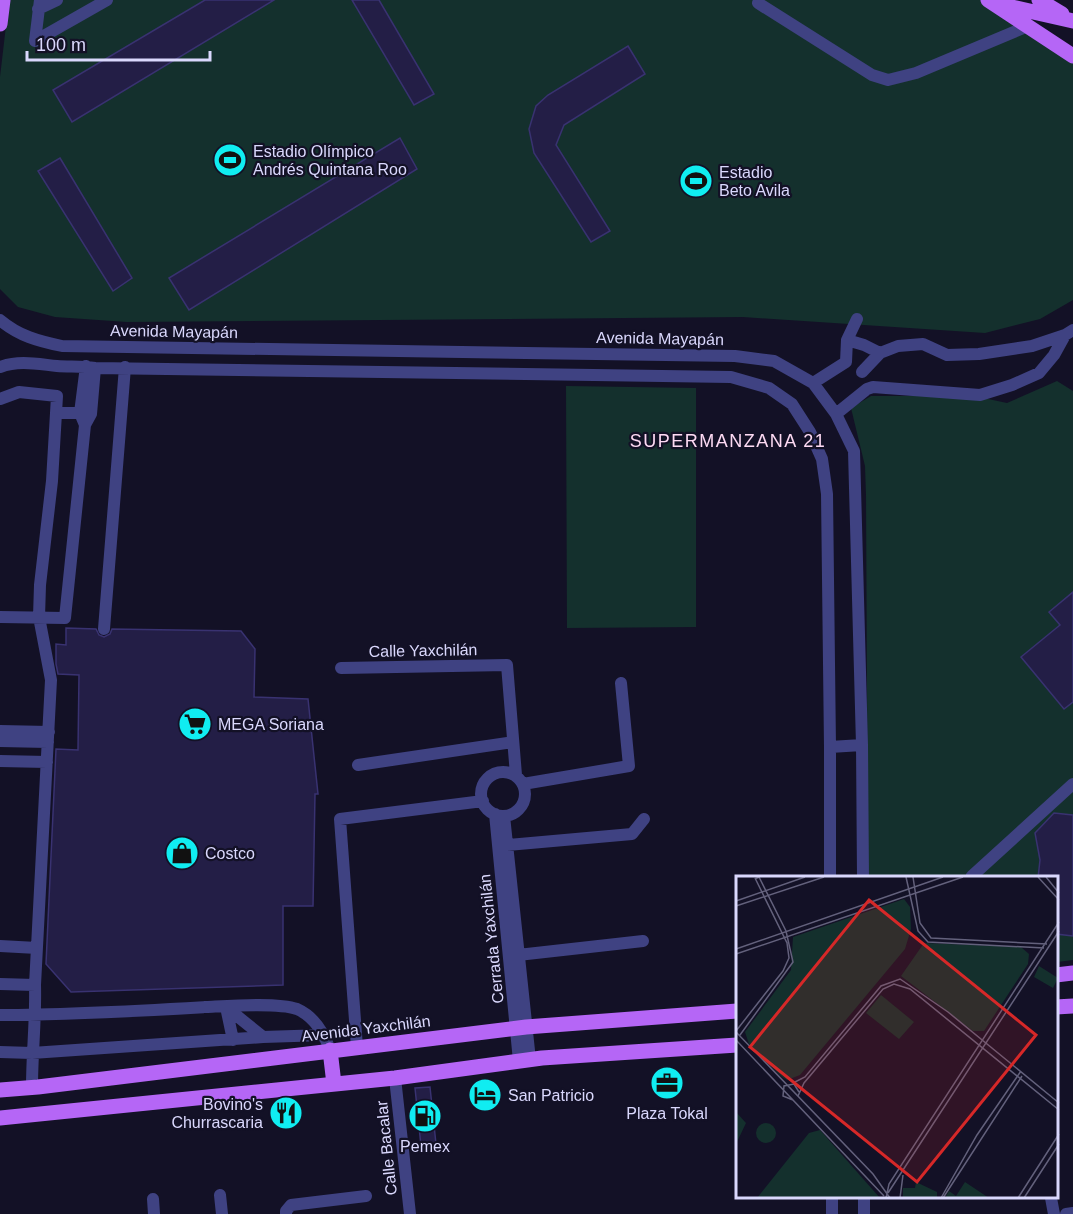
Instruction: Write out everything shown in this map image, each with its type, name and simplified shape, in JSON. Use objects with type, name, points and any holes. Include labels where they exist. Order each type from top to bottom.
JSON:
[{"type":"main road","points":[[0,24],[3,0]]},
{"type":"main road","points":[[1039,0],[1073,21]]},
{"type":"main road","points":[[989,1],[1073,21]]},
{"type":"main road","points":[[989,1],[1073,56]]},
{"type":"main road","points":[[1058,975],[1073,973]]},
{"type":"main road","points":[[1058,1007],[1073,1006]]},
{"type":"main road","name":"Avenida Yaxchilán","points":[[0,1090],[521,1028],[736,1011]]},
{"type":"main road","points":[[3,1119],[395,1078],[524,1061],[736,1045]]},
{"type":"main road","points":[[330,1050],[334,1084]]},
{"type":"street","points":[[57,0],[39,4],[35,41],[107,0]]},
{"type":"street","points":[[758,3],[872,75],[888,80],[916,73],[1028,26]]},
{"type":"street","points":[[846,362],[847,340],[857,319]]},
{"type":"street","name":"Avenida Mayapán","points":[[0,320],[14,332],[38,341],[62,346],[735,356],[774,361],[813,383],[836,414],[854,451],[863,876]]},
{"type":"street","points":[[862,372],[880,353],[898,345],[923,344],[947,355],[979,354],[1032,346],[1069,333]]},
{"type":"street","points":[[836,414],[867,389],[873,387],[980,395],[1012,385],[1039,373],[1069,333]]},
{"type":"street","points":[[847,340],[880,353]]},
{"type":"street","points":[[35,363],[33,353],[38,341]]},
{"type":"street","points":[[393,350],[393,372]]},
{"type":"street","points":[[846,362],[862,372],[867,389]]},
{"type":"street","points":[[813,383],[846,362]]},
{"type":"street","points":[[0,367],[10,364],[35,363],[91,367],[731,377],[768,388],[792,404],[810,432],[822,459],[827,494],[830,876]]},
{"type":"street","points":[[0,617],[65,618],[91,367]]},
{"type":"street","points":[[104,629],[125,367]]},
{"type":"street","points":[[0,399],[19,392],[57,396],[52,481],[40,585],[39,617],[51,680],[35,985],[36,1015],[30,1049],[29,1088]]},
{"type":"street","points":[[57,414],[86,417]]},
{"type":"street","name":"Calle Yaxchilán","points":[[341,668],[507,665],[513,742]]},
{"type":"street","points":[[358,765],[513,742],[519,780],[526,793],[520,809],[512,814],[499,815],[487,809],[483,801],[482,790],[486,780],[494,773],[505,772],[519,780],[629,766],[621,683]]},
{"type":"street","points":[[0,731],[48,737]]},
{"type":"street","points":[[0,741],[48,737]]},
{"type":"street","points":[[830,747],[862,745]]},
{"type":"street","points":[[0,761],[47,762]]},
{"type":"street","points":[[972,876],[1073,784]]},
{"type":"street","points":[[357,1047],[340,819],[483,801]]},
{"type":"street","name":"Cerrada Yaxchilán","points":[[499,815],[507,845],[518,954],[521,1028]]},
{"type":"street","name":"Cerrada Yaxchilán","points":[[499,815],[524,1061]]},
{"type":"street","points":[[507,845],[632,834],[644,819]]},
{"type":"street","points":[[518,954],[643,940]]},
{"type":"street","points":[[0,946],[37,948]]},
{"type":"street","points":[[0,984],[35,985]]},
{"type":"street","points":[[226,1006],[263,1037]]},
{"type":"street","points":[[226,1006],[233,1040]]},
{"type":"street","points":[[0,1015],[226,1006],[283,1006],[296,1009],[318,1025],[325,1035],[330,1050]]},
{"type":"street","points":[[0,1052],[325,1035]]},
{"type":"street","name":"Calle Bacalar","points":[[395,1078],[410,1214]]},
{"type":"street","points":[[220,1195],[222,1214]]},
{"type":"street","points":[[286,1214],[291,1205],[366,1196]]},
{"type":"street","points":[[153,1199],[154,1214]]},
{"type":"street","points":[[1051,1199],[1054,1214]]},
{"type":"street","points":[[1066,1214],[1073,1212]]},
{"type":"green space","points":[[9,0],[982,0],[1073,57],[1073,300],[1040,319],[985,333],[743,317],[127,322],[55,317],[18,307],[0,289],[0,77]]},
{"type":"green space","points":[[1057,381],[1073,391],[1073,960],[1058,962],[1058,876],[868,876],[865,466],[851,408],[871,396],[974,396],[1007,403]]},
{"type":"green space","points":[[566,386],[696,388],[696,627],[567,628]]},
{"type":"building","points":[[205,0],[274,0],[72,122],[53,90]]},
{"type":"building","points":[[352,0],[379,0],[434,94],[414,105]]},
{"type":"building","points":[[628,46],[645,74],[564,125],[556,145],[610,231],[591,242],[534,153],[529,129],[536,106],[548,95]]},
{"type":"building","points":[[400,138],[417,169],[189,310],[169,278]]},
{"type":"building","points":[[60,158],[132,278],[113,291],[38,171]]},
{"type":"building","points":[[1073,592],[1073,702],[1064,709],[1021,657],[1060,625],[1049,612]]},
{"type":"building","points":[[66,628],[96,629],[99,635],[104,637],[110,634],[112,629],[241,631],[255,649],[254,697],[308,699],[318,794],[315,794],[313,906],[283,906],[283,985],[71,992],[46,964],[56,749],[78,750],[79,675],[58,674],[56,664],[56,644],[66,645]]},
{"type":"building","points":[[1054,813],[1073,815],[1073,936],[1058,934],[1058,876],[1038,876],[1040,860],[1035,833]]},
{"type":"building","name":"Pemex","points":[[430,1087],[436,1144],[421,1146],[415,1088]]},
{"type":"place","name":"Estadio Olímpico Andrés Quintana Roo","points":[[230,160]]},
{"type":"place","name":"Estadio Beto Avila","points":[[696,181]]},
{"type":"place","name":"MEGA Soriana","points":[[195,724]]},
{"type":"place","name":"Costco","points":[[182,853]]},
{"type":"place","name":"Plaza Tokal","points":[[667,1083]]},
{"type":"place","name":"San Patricio","points":[[485,1095]]},
{"type":"place","name":"Bovino's Churrascaria","points":[[286,1113]]},
{"type":"place","name":"Pemex","points":[[425,1116]]},
{"type":"district","name":"SUPERMANZANA 21","points":[[728,441]]}]
